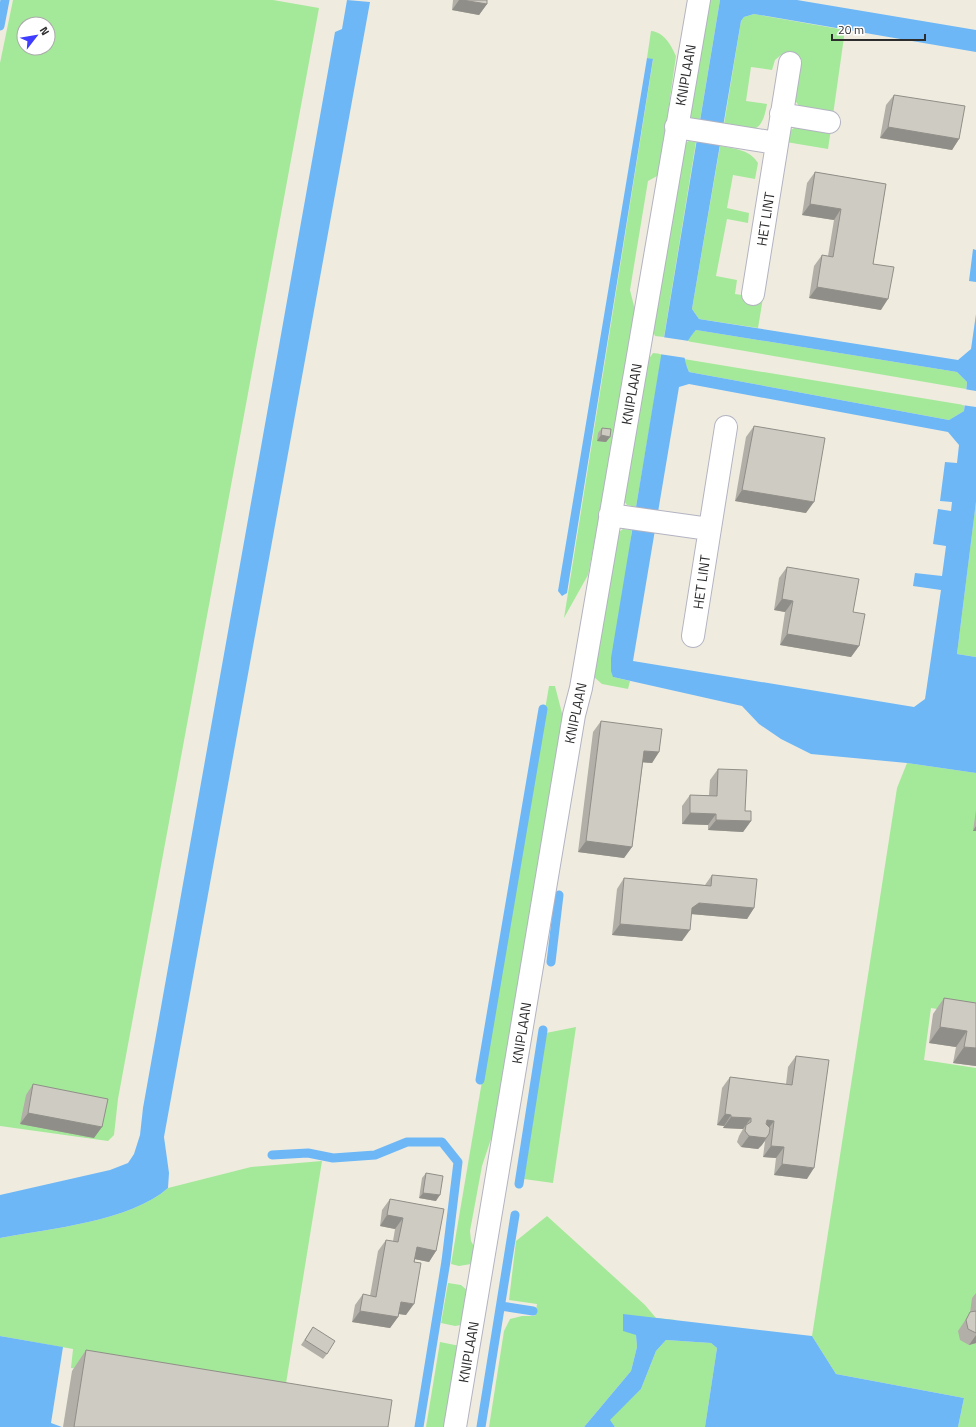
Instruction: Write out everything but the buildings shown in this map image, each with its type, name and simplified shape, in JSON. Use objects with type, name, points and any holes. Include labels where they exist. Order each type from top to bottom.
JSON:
[{"type":"street","name":"KNIPLAAN","points":[[455,1427],[574,715],[618,516],[682,128],[699,0]]},
{"type":"street","name":"HET LINT","points":[[753,294],[790,63]]},
{"type":"street","points":[[781,114],[829,122]]},
{"type":"street","points":[[682,128],[776,143]]},
{"type":"street","name":"HET LINT","points":[[693,636],[726,426]]},
{"type":"street","points":[[618,516],[709,529]]},
{"type":"green space","points":[[13,0],[273,0],[319,8],[118,1099],[114,1135],[108,1141],[0,1126],[0,63]]},
{"type":"green space","points":[[709,0],[720,0],[700,120],[692,119],[689,114]]},
{"type":"green space","points":[[754,14],[845,30],[833,115],[800,107],[796,102],[796,97],[801,59],[781,55],[775,60],[772,70],[751,67],[746,101],[767,104],[765,115],[758,127],[748,129],[724,124],[741,21],[744,17]]},
{"type":"green space","points":[[651,31],[663,36],[676,56],[659,175],[648,181],[630,290],[635,310],[636,326],[588,575],[564,618],[653,60],[647,58]]},
{"type":"green space","points":[[797,126],[831,129],[828,149],[786,142],[791,130]]},
{"type":"green space","points":[[689,141],[696,142],[664,337],[655,336],[653,331],[683,144]]},
{"type":"green space","points":[[720,146],[746,152],[758,163],[755,179],[733,175],[727,208],[749,213],[748,223],[727,219],[716,276],[737,280],[735,294],[763,298],[758,328],[699,319],[692,309]]},
{"type":"green space","points":[[696,330],[957,372],[967,382],[966,389],[686,341]]},
{"type":"green space","points":[[653,353],[662,354],[636,507],[627,505],[624,501],[648,360]]},
{"type":"green space","points":[[684,359],[964,405],[964,411],[949,420],[689,372]]},
{"type":"green space","points":[[976,501],[976,657],[957,654]]},
{"type":"green space","points":[[623,529],[632,530],[613,677],[630,681],[628,689],[602,684],[594,677],[619,532]]},
{"type":"green space","points":[[549,686],[555,686],[563,717],[496,1124],[482,1166],[470,1231],[471,1241],[475,1248],[471,1264],[459,1266],[451,1264]]},
{"type":"green space","points":[[907,763],[976,773],[976,1015],[931,1008],[924,1060],[976,1068],[976,1427],[958,1427],[964,1398],[836,1374],[812,1336],[897,788]]},
{"type":"green space","points":[[576,1027],[553,1183],[524,1179],[546,1033]]},
{"type":"green space","points":[[322,1161],[283,1402],[71,1368],[73,1349],[0,1336],[0,1238],[65,1227],[112,1216],[152,1199],[168,1188],[251,1167]]},
{"type":"green space","points":[[547,1216],[645,1305],[656,1318],[676,1320],[636,1334],[637,1347],[631,1371],[584,1427],[489,1427],[504,1331],[510,1319],[522,1316],[535,1316],[537,1304],[509,1300],[516,1241]]},
{"type":"green space","points":[[448,1283],[461,1285],[468,1291],[461,1325],[455,1326],[441,1323]]},
{"type":"green space","points":[[666,1340],[711,1343],[717,1348],[705,1427],[615,1427],[609,1420],[641,1389],[656,1351]]},
{"type":"green space","points":[[440,1342],[460,1346],[445,1427],[426,1427]]},
{"type":"water","points":[[347,0],[370,2],[164,1137],[169,1173],[168,1188],[152,1199],[112,1216],[65,1227],[0,1238],[0,1195],[110,1170],[128,1163],[134,1154],[140,1135],[143,1108],[335,32],[342,29]]},
{"type":"water","points":[[720,0],[797,0],[976,30],[976,52],[754,14],[744,17],[741,21],[692,309],[699,319],[958,360],[971,349],[976,314],[976,502],[957,654],[976,657],[976,773],[907,763],[811,754],[781,739],[759,724],[742,706],[613,677],[611,671],[611,658]],"holes":[[[696,330],[957,372],[967,382],[964,411],[949,420],[689,372],[684,354],[688,340]],[[689,384],[948,432],[959,445],[957,463],[945,462],[940,501],[952,502],[951,511],[938,509],[933,544],[946,546],[942,576],[915,573],[913,586],[941,590],[925,699],[914,707],[633,661],[679,387]]]},
{"type":"water","points":[[647,58],[653,59],[567,593],[562,596],[558,591]]},
{"type":"water","points":[[973,249],[976,250],[976,282],[969,281]]},
{"type":"water","points":[[623,1314],[812,1336],[836,1374],[964,1398],[958,1427],[705,1427],[717,1348],[711,1343],[666,1340],[656,1351],[641,1389],[610,1420],[615,1427],[584,1427],[631,1371],[637,1347],[636,1335],[623,1331]]},
{"type":"water","points":[[0,1336],[63,1347],[51,1423],[62,1427],[0,1427]]},
{"type":"pier","points":[[662,337],[689,341],[686,358],[659,354]]},
{"type":"pier","points":[[964,389],[976,391],[976,407],[962,405]]},
{"type":"waterway","points":[[0,26],[5,0]]},
{"type":"waterway","points":[[480,1080],[543,709]]},
{"type":"waterway","points":[[551,962],[559,895]]},
{"type":"waterway","points":[[519,1184],[543,1030]]},
{"type":"waterway","points":[[272,1155],[308,1153],[333,1158],[375,1155],[407,1142],[442,1142],[458,1162],[446,1261],[419,1427]]},
{"type":"waterway","points":[[481,1427],[515,1215]]},
{"type":"waterway","points":[[501,1306],[533,1311]]}]
